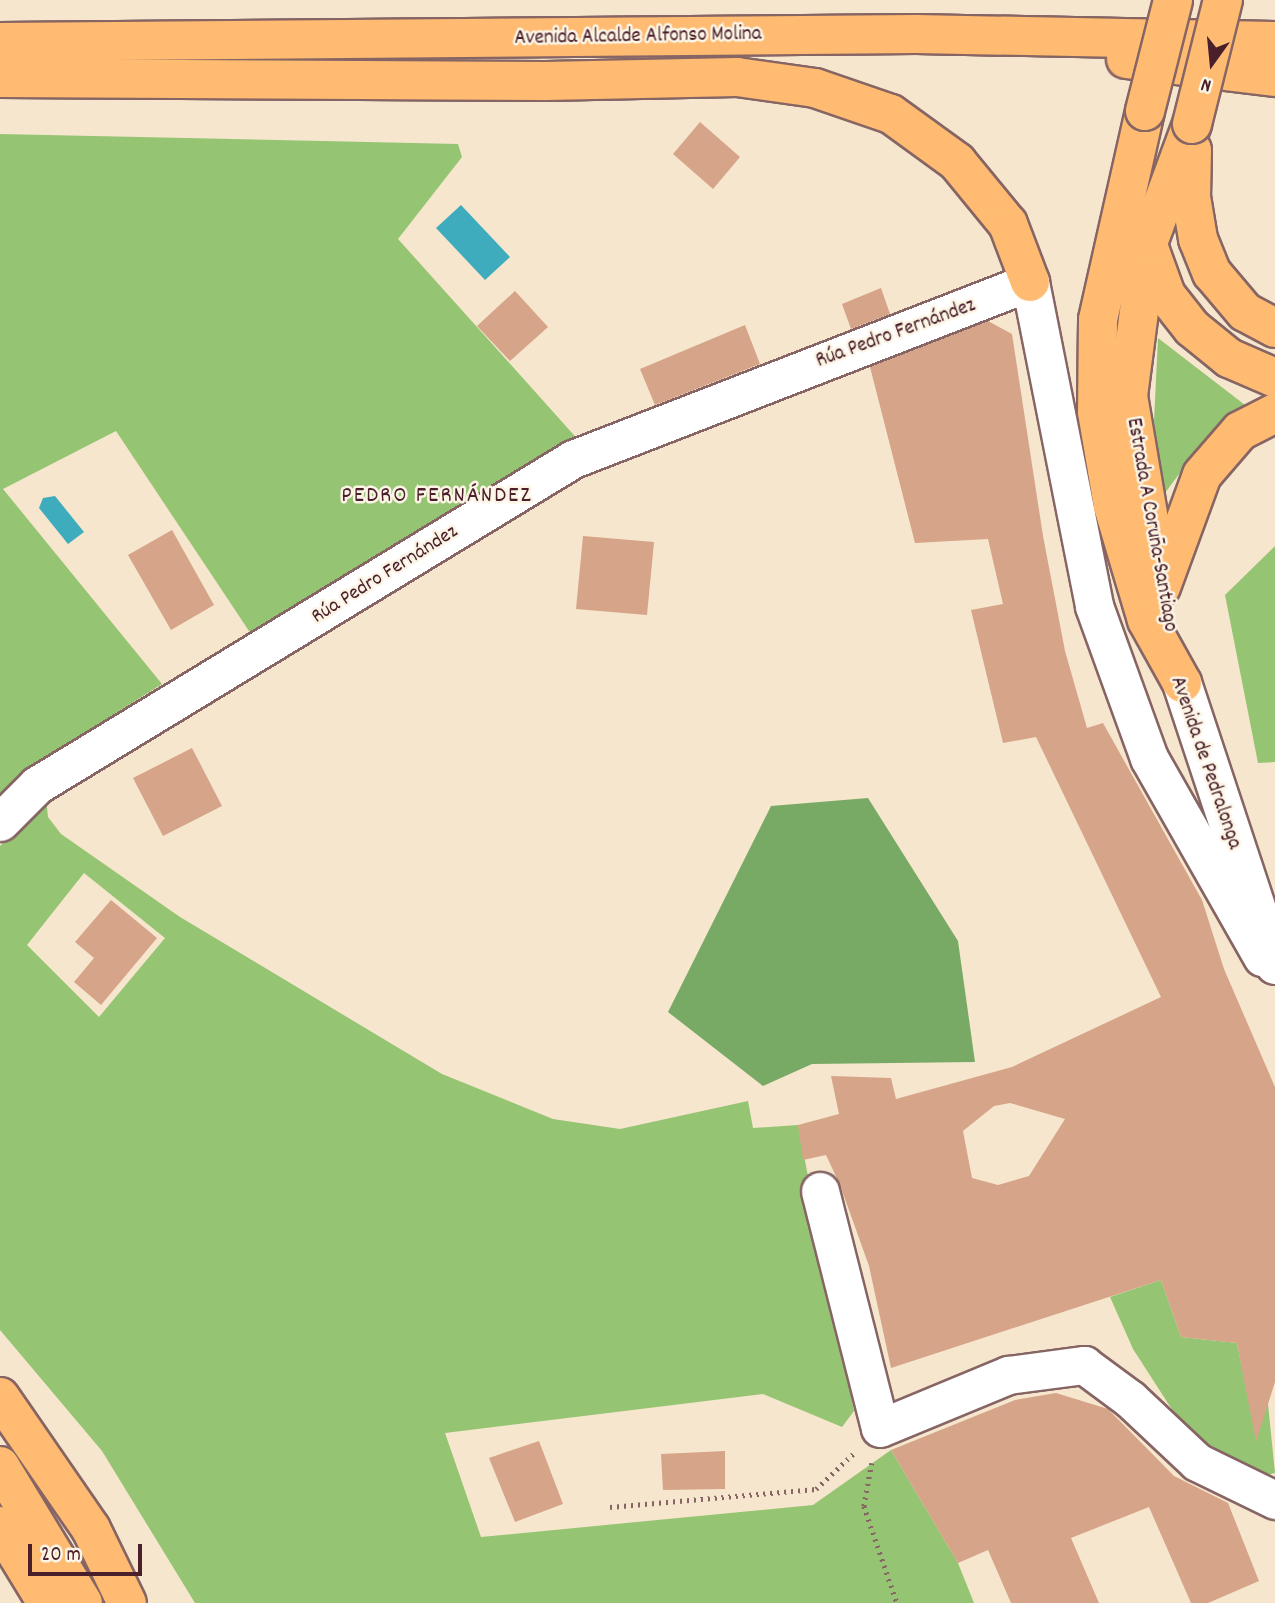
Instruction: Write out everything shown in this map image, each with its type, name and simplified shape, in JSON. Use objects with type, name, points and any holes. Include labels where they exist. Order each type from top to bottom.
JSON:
[{"type":"main road","points":[[1173,0],[1145,111],[1148,243],[1166,295],[1192,328],[1229,358],[1275,378]]},
{"type":"main road","name":"Estrada A Coruña-Santiago","points":[[1182,683],[1161,589],[1128,396],[1148,243],[1192,124],[1223,0]]},
{"type":"main road","points":[[916,34],[1275,77]]},
{"type":"main road","name":"Avenida Alcalde Alfonso Molina","points":[[0,45],[916,34],[1275,41]]},
{"type":"main road","points":[[0,45],[132,65],[289,79]]},
{"type":"main road","points":[[0,78],[737,77],[816,88],[891,114],[957,162],[1008,224],[1030,282]]},
{"type":"main road","name":"Avenida de Pedralonga","points":[[1145,111],[1098,320],[1097,412],[1113,506],[1147,620],[1182,683]]},
{"type":"main road","points":[[1192,124],[1191,197],[1198,239],[1212,273],[1245,312],[1275,328]]},
{"type":"main road","points":[[1161,589],[1202,475],[1241,431],[1275,412]]},
{"type":"main road","points":[[0,1397],[90,1529],[127,1603]]},
{"type":"main road","points":[[0,1466],[83,1603]]},
{"type":"main road","points":[[0,1526],[47,1603]]},
{"type":"street","name":"Rúa Pedro Fernández","points":[[0,822],[37,785],[573,459],[1030,282]]},
{"type":"street","name":"Avenida de Pedralonga","points":[[1030,282],[1094,606],[1149,758],[1275,979]]},
{"type":"street","name":"Avenida de Pedralonga","points":[[1182,683],[1275,965]]},
{"type":"street","points":[[820,1191],[880,1428],[1008,1375],[1084,1365],[1130,1399],[1198,1462],[1275,1500]]},
{"type":"path","points":[[610,1507],[816,1489],[880,1428]]},
{"type":"path","points":[[880,1428],[864,1506],[897,1603]]},
{"type":"green space","points":[[0,134],[458,144],[462,157],[398,239],[581,443],[253,637],[116,431],[3,489],[162,684],[40,761],[0,807]]},
{"type":"green space","points":[[1158,338],[1245,405],[1200,446],[1162,497],[1154,421]]},
{"type":"green space","points":[[1275,546],[1275,762],[1258,763],[1225,595]]},
{"type":"green space","points":[[46,798],[48,817],[61,834],[180,917],[442,1074],[553,1119],[620,1129],[748,1101],[753,1128],[798,1125],[854,1411],[842,1427],[763,1394],[445,1433],[481,1537],[813,1505],[891,1450],[958,1563],[974,1603],[195,1603],[102,1451],[0,1330],[0,846]],"holes":[[[84,873],[165,938],[99,1017],[27,945]]]},
{"type":"green space","points":[[868,798],[958,941],[975,1062],[812,1064],[763,1086],[668,1012],[771,806]]},
{"type":"green space","points":[[1161,1280],[1181,1337],[1237,1343],[1249,1402],[1268,1404],[1275,1473],[1267,1475],[1191,1439],[1133,1349],[1110,1297]]},
{"type":"water","points":[[461,205],[510,257],[485,280],[436,228]]},
{"type":"water","points":[[55,496],[84,532],[68,544],[39,508],[43,498]]},
{"type":"building","points":[[700,122],[740,157],[713,189],[673,154]]},
{"type":"building","points":[[881,288],[890,314],[851,329],[842,304]]},
{"type":"building","points":[[515,291],[548,327],[510,361],[477,326]]},
{"type":"building","points":[[988,321],[1012,334],[1043,536],[1065,651],[1087,728],[1103,723],[1202,900],[1224,969],[1275,1087],[1275,1382],[1256,1442],[1237,1343],[1181,1337],[1161,1280],[891,1368],[869,1266],[840,1185],[826,1155],[803,1160],[798,1125],[839,1114],[831,1076],[891,1078],[896,1099],[1012,1067],[1161,997],[1036,737],[1003,743],[971,610],[1003,604],[988,539],[915,543],[870,367]],"holes":[[[1010,1103],[1065,1119],[1029,1176],[998,1185],[972,1178],[963,1131],[994,1106]]]},
{"type":"building","points":[[745,325],[760,364],[655,405],[640,369]]},
{"type":"building","points":[[172,530],[214,605],[171,630],[128,555]]},
{"type":"building","points":[[583,536],[654,542],[647,615],[576,609]]},
{"type":"building","points":[[192,748],[222,806],[163,836],[133,778]]},
{"type":"building","points":[[111,900],[157,938],[101,1005],[74,982],[94,958],[75,942]]},
{"type":"building","points":[[1056,1393],[1108,1409],[1174,1476],[1228,1503],[1259,1581],[1208,1603],[1191,1603],[1149,1507],[1071,1538],[1099,1603],[1011,1603],[988,1550],[958,1563],[891,1450],[1015,1400]]},
{"type":"building","points":[[539,1441],[563,1504],[515,1522],[489,1458]]},
{"type":"building","points":[[725,1451],[725,1489],[663,1490],[661,1454]]},
{"type":"district","name":"PEDRO FERNÁNDEZ","points":[[437,497]]}]
